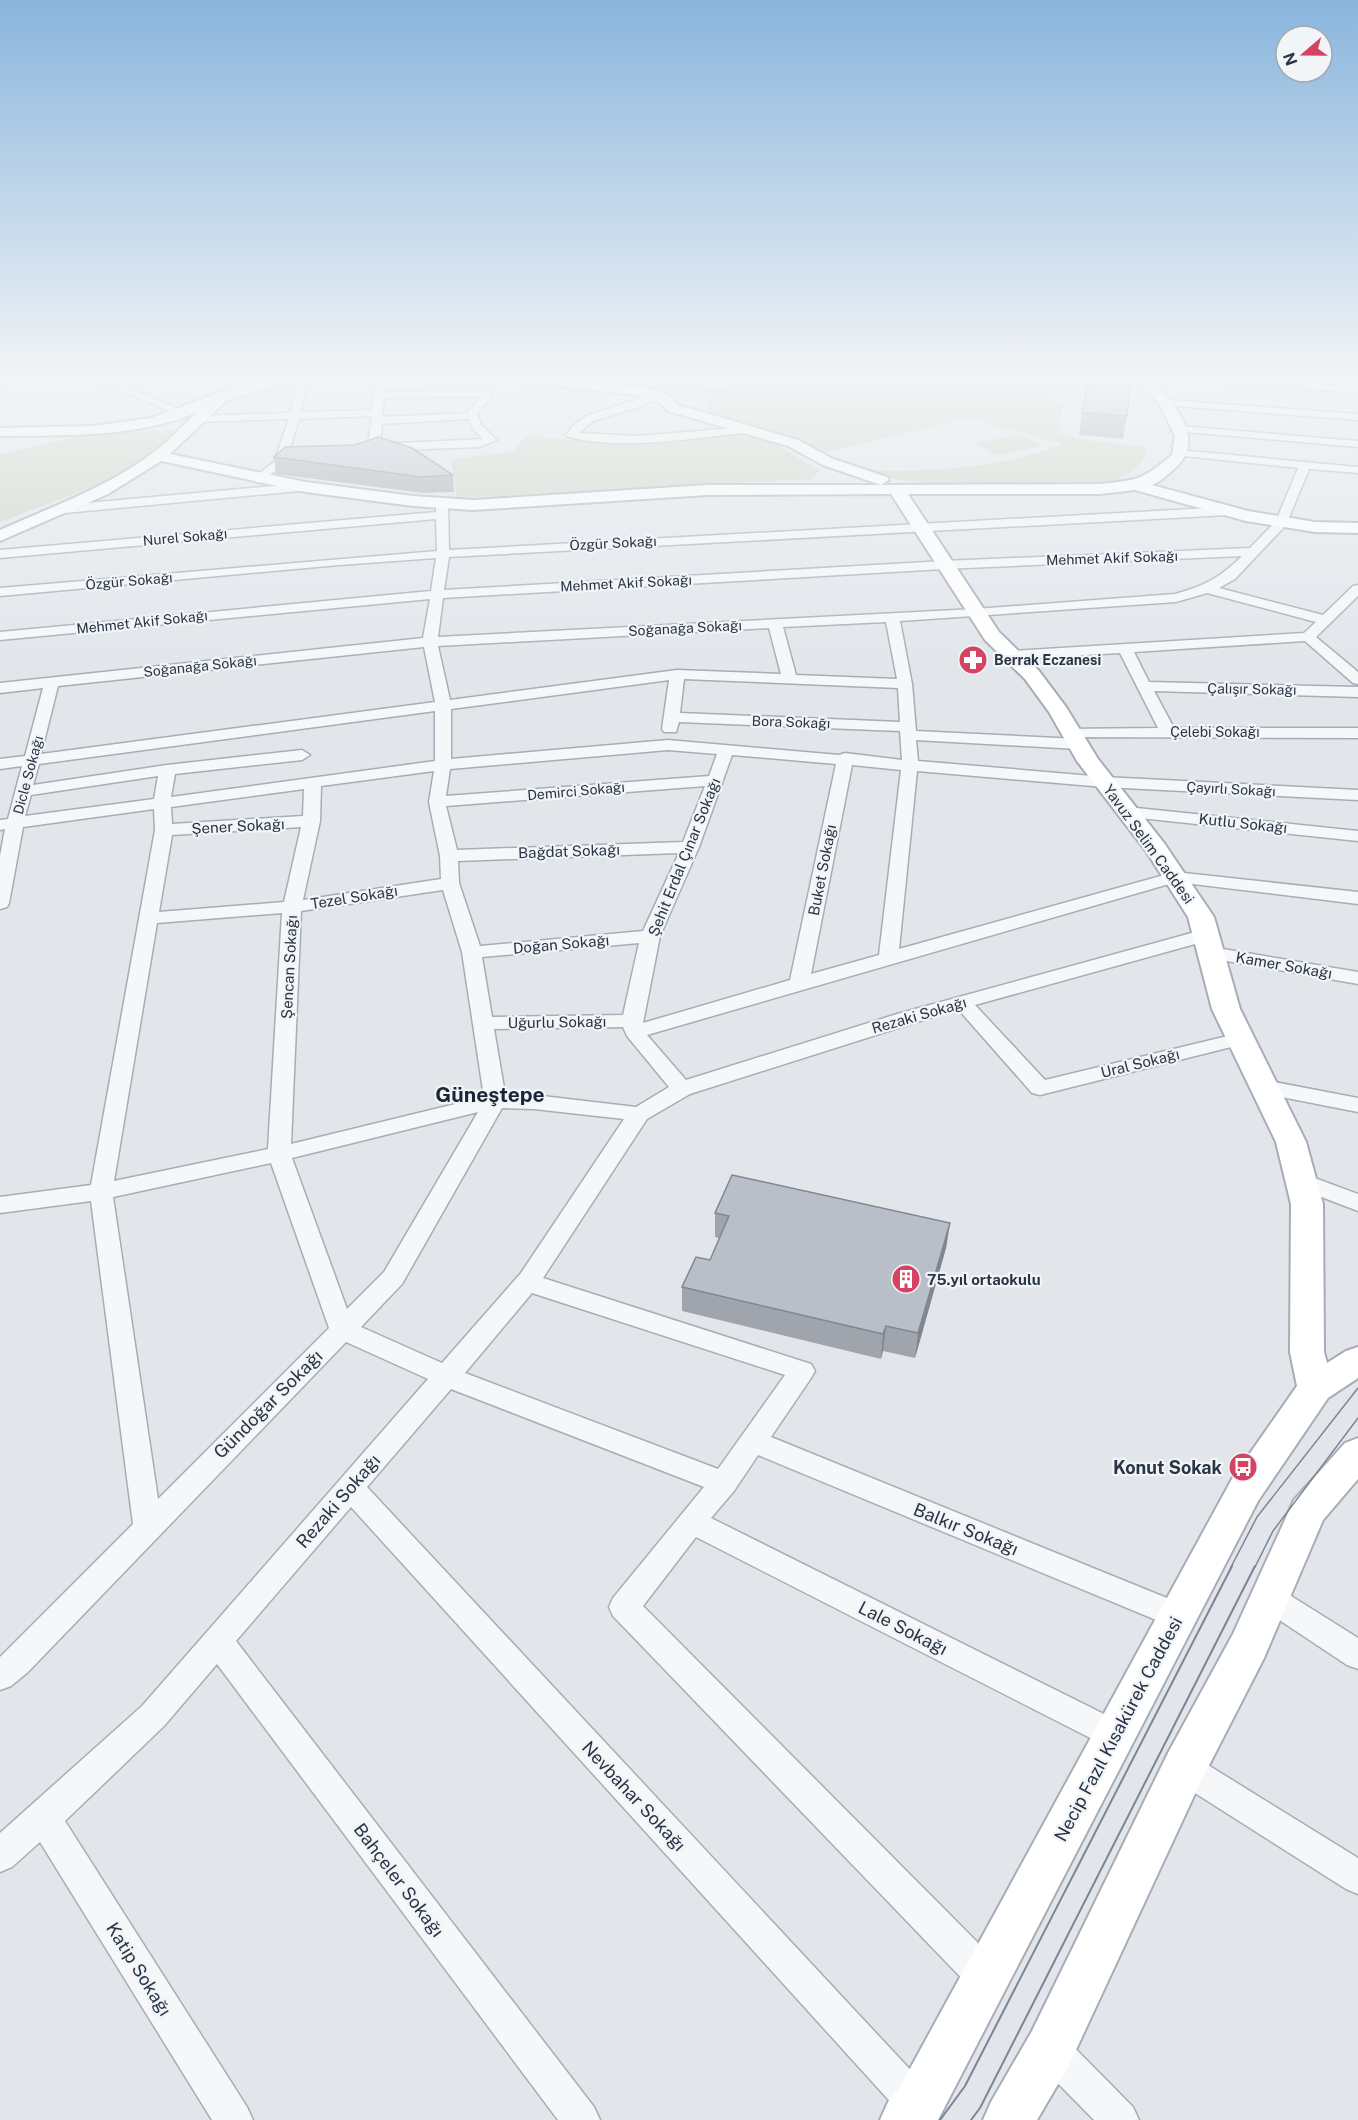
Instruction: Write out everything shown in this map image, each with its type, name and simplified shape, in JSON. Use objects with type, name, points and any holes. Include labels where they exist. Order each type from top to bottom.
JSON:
[{"type":"street","points":[[0,536],[89,499],[131,474]]},
{"type":"street","points":[[240,474],[442,509],[671,492],[799,488],[1100,489],[1136,485],[1153,479],[1159,474]]},
{"type":"street","points":[[258,478],[264,474]]},
{"type":"street","points":[[799,488],[838,480],[838,474]]},
{"type":"street","points":[[859,474],[890,482],[954,490]]},
{"type":"street","name":"Soğanağa Sokağı","points":[[0,688],[430,642],[892,618],[1176,598],[1207,589],[1230,576],[1282,522],[1301,474]]},
{"type":"street","points":[[1136,485],[1228,511],[1282,522],[1315,527],[1358,528]]},
{"type":"street","points":[[65,509],[306,487]]},
{"type":"street","name":"Yavuz Selim Caddesi","points":[[896,489],[975,613],[992,636],[1032,675],[1059,711],[1104,782],[1175,877],[1201,917],[1226,1010],[1291,1142],[1307,1204],[1307,1352],[1315,1388]]},
{"type":"street","points":[[442,509],[443,554],[430,642],[443,704],[443,765],[437,802],[449,856],[450,883],[472,952],[495,1101]]},
{"type":"street","name":"Nurel Sokağı","points":[[0,554],[442,509]]},
{"type":"street","name":"Özgür Sokağı","points":[[0,592],[443,554],[729,536],[1228,511]]},
{"type":"street","name":"Mehmet Akif Sokağı","points":[[0,636],[437,594],[944,565],[1254,552]]},
{"type":"street","points":[[1207,589],[1326,620]]},
{"type":"street","points":[[1011,655],[1308,637],[1358,590]]},
{"type":"street","points":[[888,958],[910,764],[906,684],[892,618]]},
{"type":"street","points":[[775,623],[789,678]]},
{"type":"street","points":[[1308,637],[1358,680]]},
{"type":"street","points":[[1125,649],[1168,732]]},
{"type":"street","points":[[0,764],[677,674],[906,684]]},
{"type":"street","points":[[668,745],[677,674]]},
{"type":"street","name":"Dicle Sokağı","points":[[0,903],[8,824],[24,791],[52,682]]},
{"type":"street","name":"Çalışır Sokağı","points":[[1145,686],[1358,692]]},
{"type":"street","name":"Bora Sokağı","points":[[672,717],[1075,738]]},
{"type":"street","name":"Çelebi Sokağı","points":[[1075,738],[1168,732],[1358,733]]},
{"type":"street","name":"Çayırlı Sokağı","points":[[8,824],[443,765],[668,745],[845,758],[1104,782],[1358,795]]},
{"type":"street","name":"Şehit Erdal Çınar Sokağı","points":[[633,1026],[651,936],[690,847],[726,751]]},
{"type":"street","points":[[24,791],[167,770],[302,755]]},
{"type":"street","name":"Buket Sokağı","points":[[799,983],[845,758]]},
{"type":"street","points":[[148,1527],[101,1192],[164,830],[162,804],[167,770]]},
{"type":"street","name":"Demirci Sokağı","points":[[437,802],[716,780]]},
{"type":"street","name":"Şencan Sokağı","points":[[279,1154],[292,907],[311,822],[313,782]]},
{"type":"street","name":"Kutlu Sokağı","points":[[1127,812],[1358,836]]},
{"type":"street","name":"Şener Sokağı","points":[[164,830],[311,822]]},
{"type":"street","name":"Bağdat Sokağı","points":[[449,856],[690,847]]},
{"type":"street","points":[[1175,877],[1358,898]]},
{"type":"street","name":"Uğurlu Sokağı","points":[[483,1023],[633,1026],[799,983],[1175,877]]},
{"type":"street","name":"Tezel Sokağı","points":[[149,918],[292,907],[450,883]]},
{"type":"street","name":"Doğan Sokağı","points":[[472,952],[651,936]]},
{"type":"street","name":"Kamer Sokağı","points":[[1208,944],[1358,978]]},
{"type":"street","name":"Rezaki Sokağı","points":[[0,1855],[44,1818],[153,1716],[218,1641],[527,1282],[639,1114],[682,1089],[904,1018],[962,1002],[1208,944]]},
{"type":"street","name":"Ural Sokağı","points":[[962,1002],[1040,1088],[1240,1039]]},
{"type":"street","points":[[633,1026],[682,1089]]},
{"type":"street","points":[[1264,1088],[1358,1105]]},
{"type":"street","points":[[0,1205],[101,1192],[279,1154],[495,1101],[534,1102],[639,1114]]},
{"type":"street","name":"Gündoğar Sokağı","points":[[0,1676],[17,1662],[393,1278],[495,1101]]},
{"type":"street","points":[[279,1154],[342,1329],[446,1376],[724,1483]]},
{"type":"street","points":[[1301,1181],[1358,1203]]},
{"type":"street","points":[[527,1282],[802,1371],[724,1483],[691,1521],[653,1573],[624,1607],[987,1978]]},
{"type":"street","name":"Necip Fazıl Kısakürek Caddesi","points":[[912,2113],[987,1978],[1245,1490],[1315,1388],[1358,1360]]},
{"type":"street","name":"Balkır Sokağı","points":[[754,1442],[1178,1616]]},
{"type":"street","points":[[1010,2120],[1050,2049],[1184,1768],[1249,1645],[1308,1510],[1356,1459]]},
{"type":"street","name":"Nevbahar Sokağı","points":[[350,1487],[912,2113]]},
{"type":"street","name":"Lale Sokağı","points":[[691,1521],[1115,1735]]},
{"type":"street","points":[[1270,1598],[1358,1655]]},
{"type":"street","name":"Bahçeler Sokağı","points":[[218,1641],[581,2120]]},
{"type":"street","points":[[1184,1768],[1358,1877]]},
{"type":"street","name":"Katip Sokağı","points":[[44,1818],[234,2120]]},
{"type":"street","points":[[1050,2049],[1120,2120]]},
{"type":"green space","points":[[0,474],[118,474],[103,483],[0,522]]},
{"type":"green space","points":[[453,474],[817,474],[811,479],[457,498]]},
{"type":"green space","points":[[872,474],[1128,474],[1102,483],[1003,486],[926,483]]},
{"type":"building","points":[[398,474],[453,475],[421,477]]},
{"type":"building","name":"75.yıl ortaokulu","points":[[732,1175],[950,1223],[918,1333],[886,1326],[883,1334],[682,1287],[696,1257],[710,1260],[729,1216],[715,1213]]},
{"type":"tram line","points":[[1231,1567],[1257,1517],[1358,1388]]},
{"type":"tram line","points":[[1255,1567],[1273,1531],[1358,1418]]},
{"type":"tram line","points":[[940,2120],[965,2086],[1232,1566]]},
{"type":"tram line","points":[[971,2120],[980,2108],[1255,1566]]},
{"type":"place","name":"Berrak Eczanesi","points":[[973,660]]},
{"type":"place","name":"75.yıl ortaokulu","points":[[906,1279]]},
{"type":"place","name":"Konut Sokak","points":[[1243,1467]]},
{"type":"district","name":"Güneştepe","points":[[490,1094]]}]
